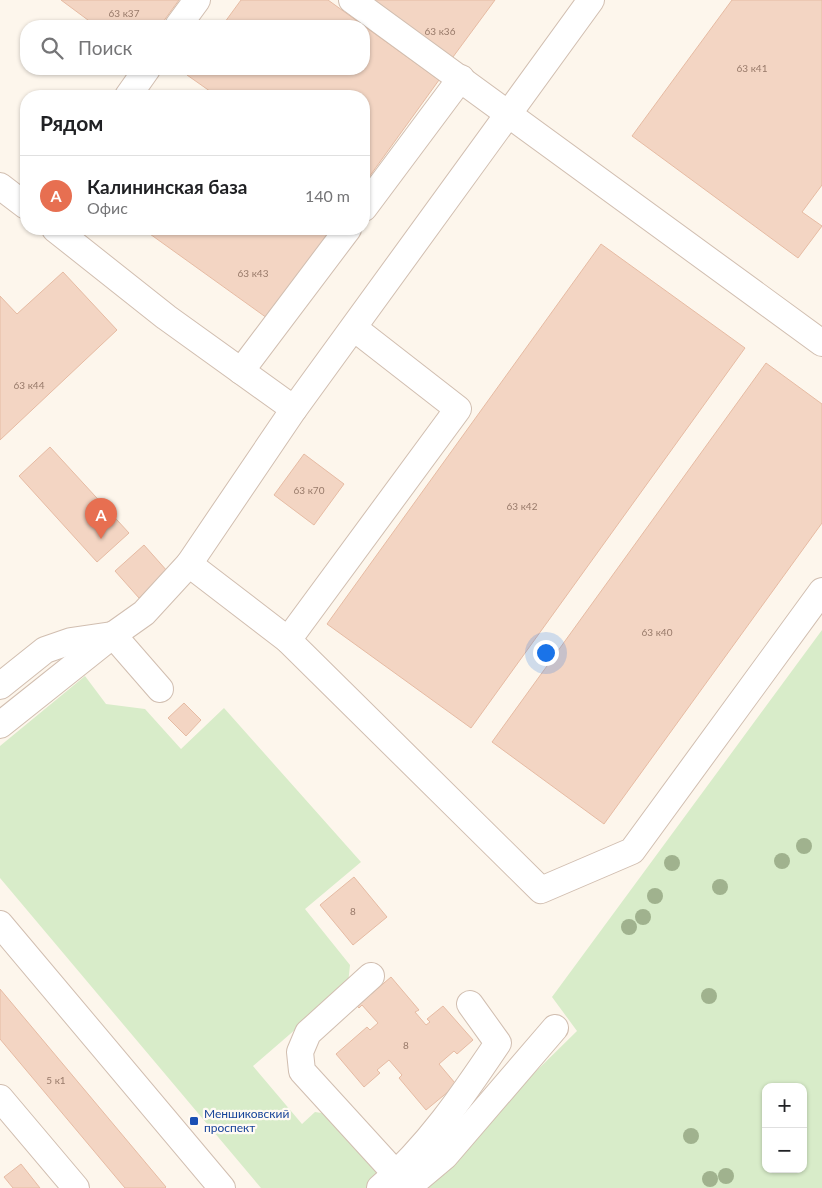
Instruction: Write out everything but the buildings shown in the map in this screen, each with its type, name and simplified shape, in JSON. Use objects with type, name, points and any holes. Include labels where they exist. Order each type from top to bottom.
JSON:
[{"type":"street","points":[[182,20],[197,0]]},
{"type":"street","points":[[352,0],[822,343]]},
{"type":"street","points":[[0,725],[113,635],[144,613],[189,564],[294,409],[591,0]]},
{"type":"street","points":[[132,90],[143,75]]},
{"type":"street","points":[[370,200],[461,78]]},
{"type":"street","points":[[0,186],[20,201]]},
{"type":"street","points":[[63,235],[166,317],[294,409]]},
{"type":"street","points":[[241,371],[343,235]]},
{"type":"street","points":[[288,640],[458,408],[354,328]]},
{"type":"street","points":[[189,564],[288,640],[541,890],[632,851],[822,591]]},
{"type":"street","points":[[0,686],[44,650],[71,642],[113,635]]},
{"type":"street","points":[[113,635],[160,689]]},
{"type":"street","points":[[0,924],[216,1186]]},
{"type":"street","points":[[371,976],[308,1033],[300,1052],[302,1071],[395,1183]]},
{"type":"street","points":[[395,1183],[436,1131],[498,1043],[470,1004]]},
{"type":"street","points":[[395,1183],[445,1156],[555,1028]]},
{"type":"street","points":[[0,1098],[76,1188]]},
{"type":"green space","points":[[822,630],[822,1188],[417,1188],[577,1031],[552,997]]},
{"type":"green space","points":[[85,676],[106,704],[145,709],[181,749],[224,708],[361,862],[305,909],[350,965],[348,984],[253,1066],[302,1124],[315,1112],[334,1115],[378,1166],[373,1186],[370,1188],[261,1188],[0,878],[0,746]]},
{"type":"place","name":"Калининская база","points":[[101,539]]},
{"type":"place","name":"Меншиковский проспект","points":[[194,1121]]}]
